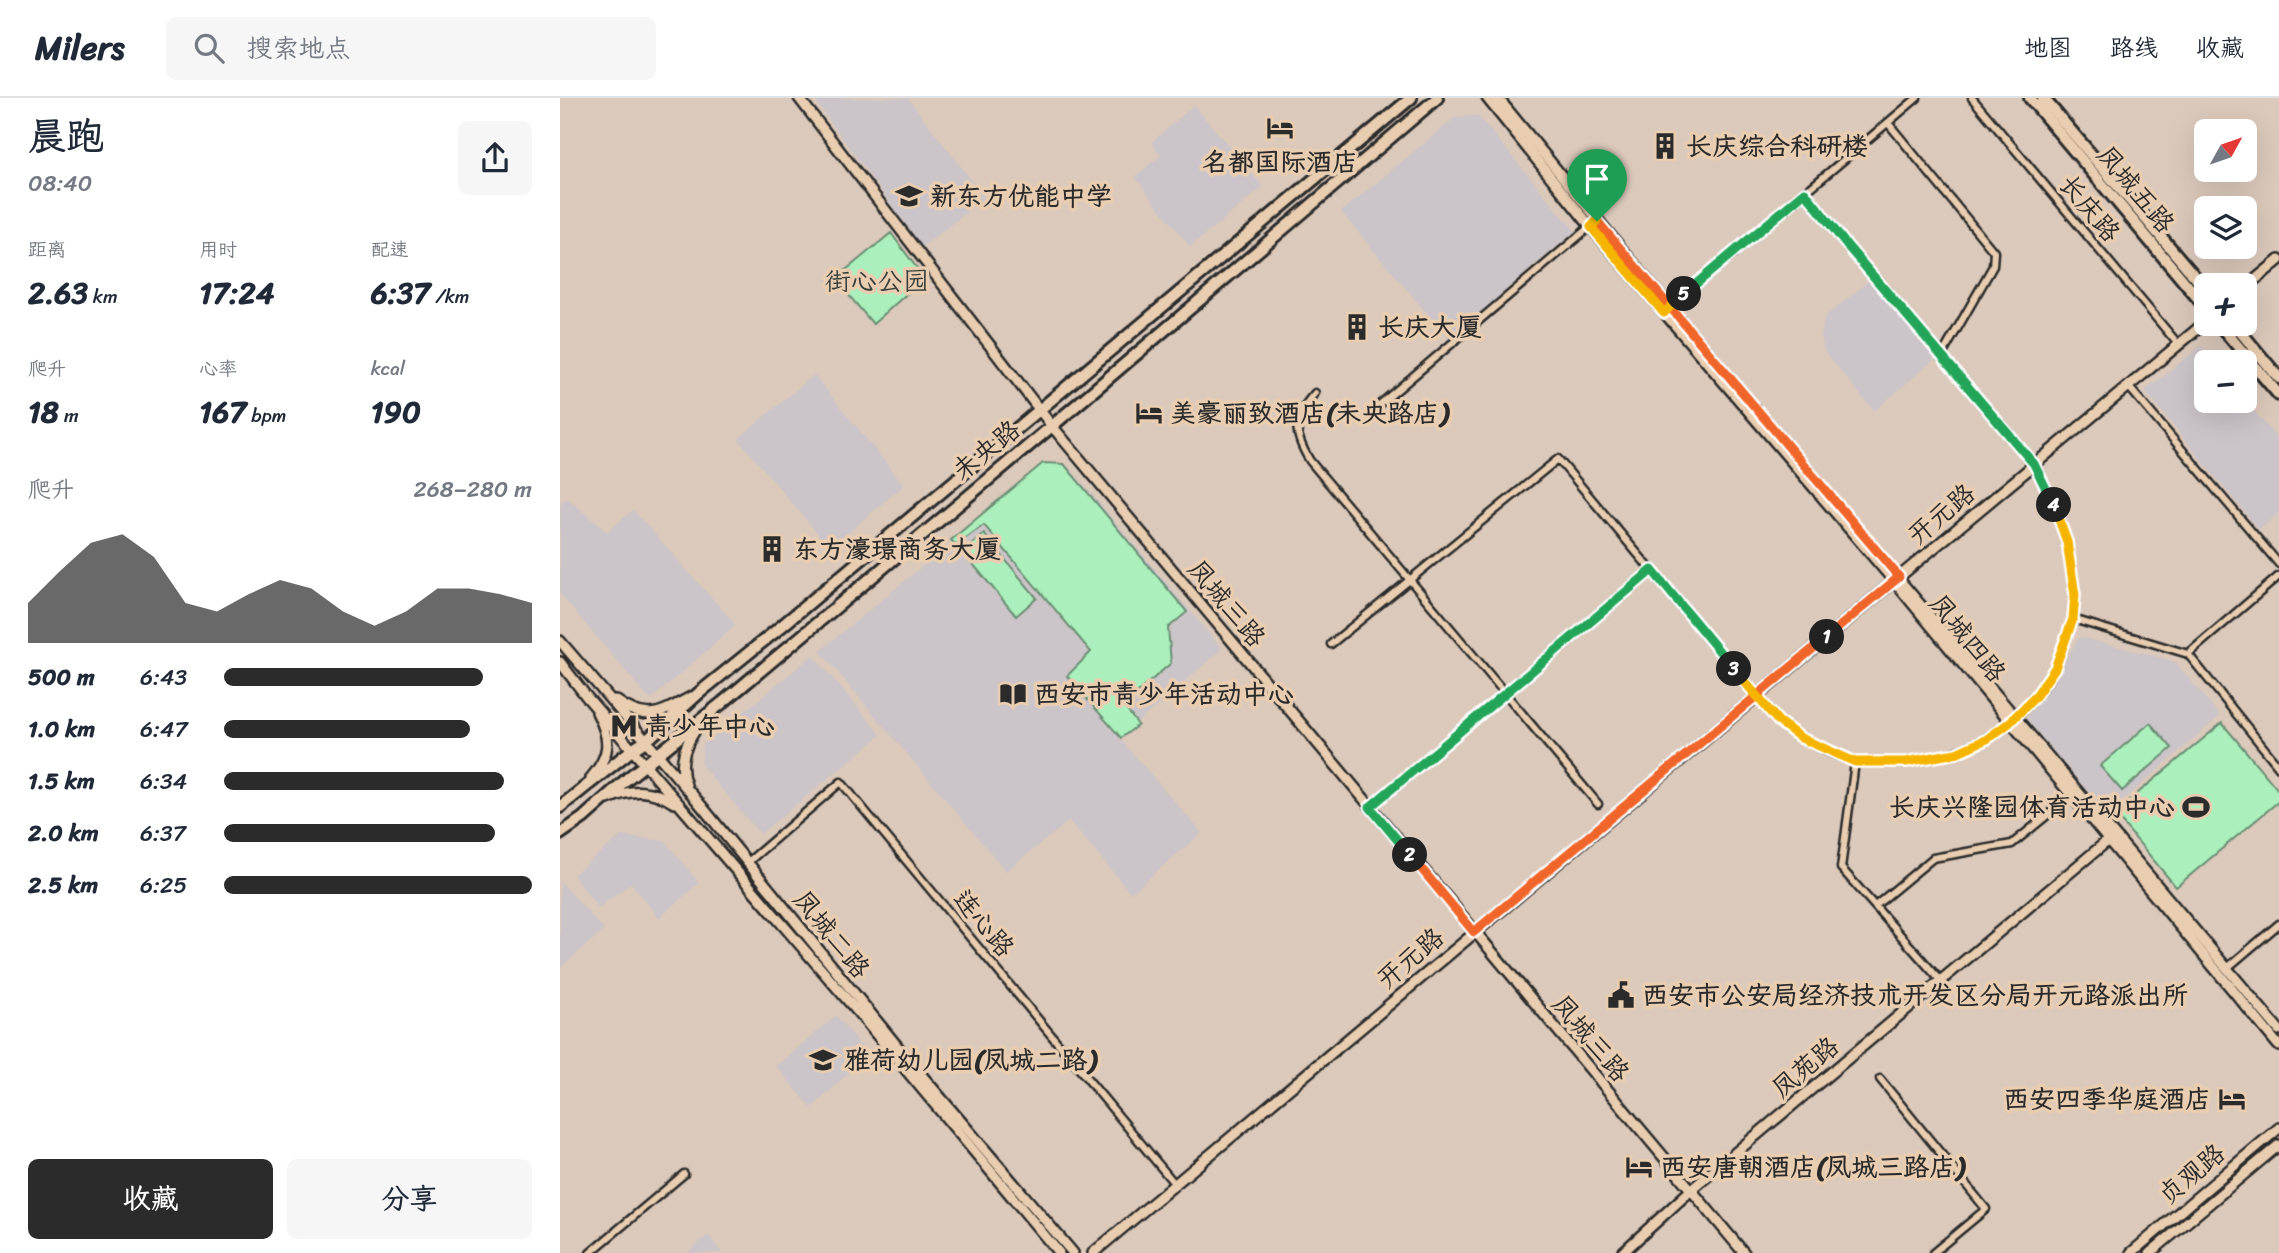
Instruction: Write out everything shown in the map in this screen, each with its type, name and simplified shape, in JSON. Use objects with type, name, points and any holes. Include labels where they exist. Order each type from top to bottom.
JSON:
[{"type":"main road","name":"未央路","points":[[560,807],[646,741],[699,693],[1040,411],[1411,98]]},
{"type":"main road","name":"未央路","points":[[560,834],[601,803],[618,786],[1052,426],[1437,98]]},
{"type":"main road","name":"凤城五路","points":[[2030,98],[2194,294]]},
{"type":"main road","name":"凤城五路","points":[[2043,98],[2194,276]]},
{"type":"main road","points":[[2229,336],[2279,395]]},
{"type":"main road","points":[[2244,336],[2279,378]]},
{"type":"street","name":"凤城三路","points":[[799,98],[1052,426],[1744,1253]]},
{"type":"street","name":"凤城四路","points":[[1487,98],[1896,579],[2112,838],[2279,1030]]},
{"type":"street","name":"凤城四路","points":[[1498,98],[1594,224]]},
{"type":"street","points":[[1666,310],[1917,98]]},
{"type":"street","name":"长庆路","points":[[1972,98],[2178,344]]},
{"type":"street","points":[[1888,123],[1994,253],[1993,266],[1941,358]]},
{"type":"street","points":[[1331,644],[1558,459],[1756,696],[1778,721],[1801,738],[1855,762],[1906,762],[1956,753],[1987,739],[2012,720],[2035,697],[2055,668],[2073,619],[2075,595],[2067,542],[2056,510],[2034,464],[1941,358],[1805,192]]},
{"type":"street","points":[[1378,406],[1594,224]]},
{"type":"street","points":[[2257,278],[2279,260]]},
{"type":"street","name":"开元路","points":[[1093,1253],[2194,331]]},
{"type":"street","points":[[2128,386],[2279,564]]},
{"type":"street","points":[[1315,393],[1306,403],[1297,421],[1298,442],[1310,461],[1598,804]]},
{"type":"street","points":[[1370,807],[1652,570]]},
{"type":"street","points":[[2188,654],[2279,576]]},
{"type":"street","points":[[2073,619],[2188,654],[2279,767]]},
{"type":"street","name":"凤城二路","points":[[560,641],[695,798],[898,1047],[1073,1253]]},
{"type":"street","name":"凤城二路","points":[[560,662],[586,696],[858,1011],[1059,1253]]},
{"type":"street","points":[[597,684],[631,711],[650,715],[699,693]]},
{"type":"street","points":[[576,793],[600,768],[607,747],[603,725],[586,696]]},
{"type":"street","points":[[695,798],[685,782],[682,761],[685,746],[706,715]]},
{"type":"street","name":"凤城四路","points":[[2012,720],[2071,796],[2112,838],[2279,1046]]},
{"type":"street","points":[[1855,762],[1841,868],[1940,981]]},
{"type":"street","name":"连心路","points":[[748,862],[841,782],[1174,1183]]},
{"type":"street","points":[[601,803],[625,792],[648,791],[663,796],[694,820]]},
{"type":"street","points":[[1875,906],[1933,858],[2012,844],[2071,796]]},
{"type":"street","name":"凤苑路","points":[[1622,1253],[1691,1190],[2112,838]]},
{"type":"street","points":[[2225,969],[2279,924]]},
{"type":"street","points":[[1880,1079],[1986,1209],[1933,1253]]},
{"type":"street","name":"贞观路","points":[[2131,1253],[2279,1128]]},
{"type":"street","name":"贞观路","points":[[2150,1253],[2279,1145]]},
{"type":"street","points":[[590,1253],[684,1174]]},
{"type":"shaded area","points":[[813,98],[908,98],[985,198],[922,247]]},
{"type":"shaded area","points":[[1194,105],[1263,187],[1190,247],[1135,177],[1160,156],[1152,142]]},
{"type":"shaded area","points":[[1478,116],[1575,231],[1449,339],[1341,212],[1456,117]]},
{"type":"shaded area","points":[[1871,279],[1937,357],[1874,411],[1824,351],[1821,335],[1825,317]]},
{"type":"shaded area","points":[[2194,352],[2194,413],[2256,413],[2279,441],[2279,513],[2259,530],[2145,391]]},
{"type":"shaded area","points":[[814,375],[904,485],[830,548],[738,439]]},
{"type":"shaded area","name":"西安市青少年活动中心","points":[[1048,462],[1066,464],[1222,649],[1119,738],[1202,833],[1131,893],[1069,821],[1006,871],[820,651]]},
{"type":"shaded area","points":[[567,498],[607,532],[633,510],[736,625],[650,700],[560,594],[560,504]]},
{"type":"shaded area","points":[[2080,637],[2174,661],[2220,716],[2107,814],[2026,719]]},
{"type":"shaded area","points":[[813,655],[881,735],[760,834],[701,765],[703,745]]},
{"type":"shaded area","points":[[621,836],[665,841],[699,883],[659,918],[631,883],[598,908],[573,875]]},
{"type":"shaded area","points":[[560,881],[604,930],[560,968]]},
{"type":"shaded area","name":"雅荷幼儿园(凤城二路)","points":[[836,1016],[868,1054],[812,1108],[776,1066]]},
{"type":"shaded area","points":[[708,1235],[722,1253],[687,1253]]},
{"type":"green space","name":"街心公园","points":[[891,233],[924,278],[873,324],[835,279]]},
{"type":"green space","points":[[1043,463],[1064,464],[1187,612],[1168,628],[1171,663],[1123,705],[1138,725],[1121,738],[1067,676],[1091,652],[984,525],[956,545],[951,540]]},
{"type":"green space","points":[[984,534],[1037,598],[1016,616],[963,552]]},
{"type":"green space","points":[[2150,723],[2172,748],[2122,791],[2100,766]]},
{"type":"green space","name":"长庆兴隆园体育活动中心","points":[[2222,723],[2279,791],[2279,801],[2176,887],[2114,813]]},
{"type":"place","name":"名都国际酒店","points":[[1280,128]]},
{"type":"place","name":"长庆综合科研楼","points":[[1665,146]]},
{"type":"place","name":"新东方优能中学","points":[[909,196]]},
{"type":"place","name":"长庆大厦","points":[[1357,327]]},
{"type":"place","name":"美豪丽致酒店(未央路店)","points":[[1149,413]]},
{"type":"place","name":"东方濠璟商务大厦","points":[[772,549]]},
{"type":"place","name":"西安市青少年活动中心","points":[[1013,694]]},
{"type":"place","name":"青少年中心","points":[[624,726]]},
{"type":"place","name":"长庆兴隆园体育活动中心","points":[[2196,807]]},
{"type":"place","name":"西安市公安局经济技术开发区分局开元路派出所","points":[[1621,995]]},
{"type":"place","name":"雅荷幼儿园(凤城二路)","points":[[823,1060]]},
{"type":"place","name":"西安四季华庭酒店","points":[[2232,1099]]},
{"type":"place","name":"西安唐朝酒店(凤城三路店)","points":[[1639,1167]]},
{"type":"route","points":[[1597,221],[1591,227],[1664,313],[1669,307],[1805,192],[1941,358],[2034,464],[2056,510],[2067,542],[2075,595],[2073,619],[2055,668],[2035,697],[2009,723],[1987,739],[1956,753],[1906,762],[1855,762],[1801,738],[1778,721],[1756,696],[1652,570],[1370,807],[1474,932],[1756,696],[1899,577],[1669,307],[1597,221]]}]
